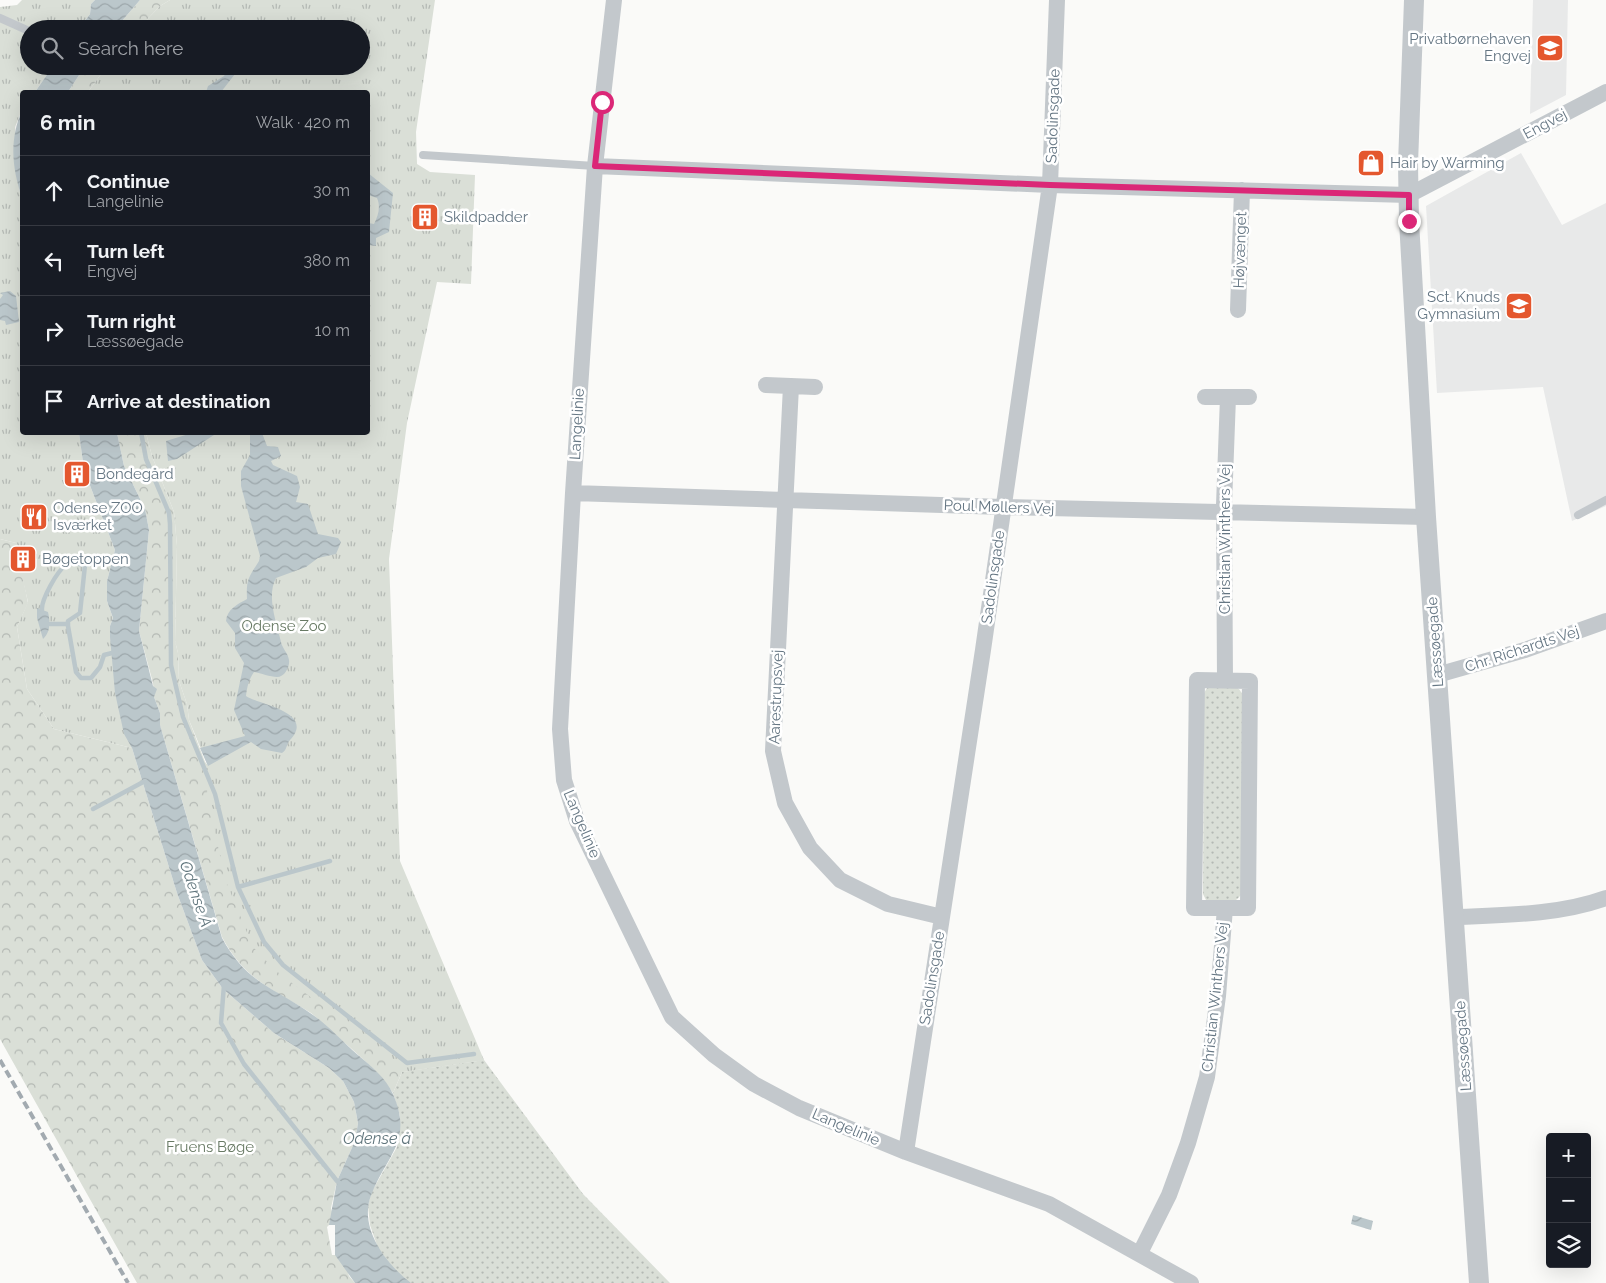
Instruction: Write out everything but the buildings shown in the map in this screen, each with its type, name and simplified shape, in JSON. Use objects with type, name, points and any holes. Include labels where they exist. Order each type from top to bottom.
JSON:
[{"type":"street","name":"Langelinie","points":[[614,0],[595,166],[573,493],[560,729],[564,780],[577,820],[672,1017],[714,1055],[754,1084],[799,1108],[906,1152],[1049,1204],[1191,1283]]},
{"type":"street","name":"Sadolinsgade","points":[[906,1152],[1050,185],[1057,0]]},
{"type":"street","name":"Læssøegade","points":[[1414,0],[1409,195],[1426,517],[1479,1283]]},
{"type":"street","name":"Engvej","points":[[595,166],[1050,185],[1409,195],[1606,92]]},
{"type":"street","name":"Højvænget","points":[[1238,310],[1242,190]]},
{"type":"street","points":[[766,385],[815,387]]},
{"type":"street","name":"Aarestrupsvej","points":[[791,386],[774,750],[785,803],[810,848],[840,880],[888,904],[942,917]]},
{"type":"street","points":[[1205,397],[1249,398]]},
{"type":"street","name":"Christian Winthers Vej","points":[[1225,680],[1225,513],[1228,397]]},
{"type":"street","name":"Poul Møllers Vej","points":[[573,493],[1003,507],[1426,517]]},
{"type":"street","name":"Chr. Richardts Vej","points":[[1437,674],[1525,650],[1606,621]]},
{"type":"street","name":"Christian Winthers Vej","points":[[1197,680],[1250,681],[1248,908],[1224,908],[1194,908],[1197,680]]},
{"type":"street","points":[[1455,918],[1545,912],[1592,903],[1606,898]]},
{"type":"street","name":"Christian Winthers Vej","points":[[1140,1253],[1169,1195],[1188,1143],[1206,1077],[1218,996],[1224,908]]},
{"type":"lane","points":[[0,18],[20,27]]},
{"type":"lane","points":[[423,155],[595,166]]},
{"type":"lane","points":[[1578,515],[1606,500]]},
{"type":"shaded area","name":"Privatbørnehaven Engvej","points":[[1533,0],[1568,0],[1566,95],[1530,114]]},
{"type":"shaded area","name":"Sct. Knuds Gymnasium","points":[[1521,153],[1562,225],[1606,203],[1606,506],[1572,521],[1543,387],[1437,393],[1426,206]]},
{"type":"green space","points":[[22,0],[95,0],[91,4],[90,14],[86,20],[20,20],[20,75],[47,75],[36,90],[20,90],[20,115],[15,127],[20,191],[20,435],[79,435],[84,470],[115,550],[107,581],[107,601],[113,618],[110,626],[132,748],[54,729],[27,689],[17,627],[28,602],[20,568],[14,564],[16,543],[0,539],[0,7],[17,5]]},
{"type":"green space","points":[[140,0],[170,0],[160,6],[147,20],[123,20]]},
{"type":"green space","name":"Odense Zoo","points":[[170,0],[435,0],[416,132],[417,164],[430,172],[475,175],[471,284],[437,282],[407,423],[389,559],[400,861],[484,1060],[402,1072],[350,1027],[275,970],[253,947],[225,879],[207,795],[208,766],[189,720],[187,704],[179,681],[178,653],[175,641],[177,546],[174,512],[152,456],[147,435],[370,435],[370,90],[89,90],[100,75],[370,75],[370,20],[147,20],[160,6]]},
{"type":"green space","points":[[79,75],[100,75],[89,90],[69,90]]},
{"type":"green space","points":[[117,435],[147,435],[152,456],[174,512],[177,546],[175,641],[178,653],[179,681],[187,704],[189,720],[205,762],[484,1060],[402,1072],[393,1093],[367,1063],[311,1013],[260,982],[240,964],[231,952],[222,937],[160,725],[160,713],[154,697],[153,683],[139,631],[149,530],[145,509],[124,466]]},
{"type":"green space","name":"Fruens Bøge","points":[[0,539],[16,543],[28,603],[17,627],[27,689],[54,729],[132,748],[177,893],[202,960],[223,989],[274,1033],[329,1068],[343,1081],[354,1102],[358,1123],[355,1141],[337,1181],[331,1208],[349,1276],[355,1283],[137,1283],[0,1039]]},
{"type":"green space","points":[[1233,687],[1239,689],[1243,695],[1241,895],[1235,901],[1206,900],[1203,894],[1204,693],[1207,688]]},
{"type":"green space","points":[[484,1060],[583,1194],[670,1283],[411,1283],[394,1270],[378,1248],[370,1225],[368,1206],[371,1193],[397,1147],[400,1116],[393,1093],[402,1072]]},
{"type":"water","points":[[95,0],[140,0],[123,20],[86,20],[90,14],[91,4]]},
{"type":"water","points":[[47,75],[79,75],[69,90],[36,90]]},
{"type":"water","points":[[234,75],[223,90],[207,90],[208,86],[224,76]]},
{"type":"water","points":[[20,116],[20,191],[13,154]]},
{"type":"water","points":[[370,175],[393,193],[389,232],[376,238],[376,246],[370,245],[370,223],[374,224],[378,215],[377,198],[370,196]]},
{"type":"water","points":[[10,291],[16,296],[19,322],[6,325],[5,321],[0,320],[0,299],[3,295],[0,293]]},
{"type":"water","name":"Odense å","points":[[79,435],[117,435],[124,466],[145,509],[149,530],[139,631],[153,686],[157,689],[154,697],[160,713],[160,725],[222,938],[242,966],[262,983],[299,1005],[325,1024],[378,1073],[393,1094],[400,1123],[399,1135],[391,1157],[372,1193],[368,1206],[368,1219],[371,1231],[384,1255],[392,1266],[411,1283],[355,1283],[335,1255],[329,1225],[337,1181],[355,1141],[358,1123],[354,1102],[343,1081],[329,1068],[274,1033],[223,989],[202,960],[177,893],[132,748],[124,734],[115,693],[110,637],[110,626],[113,618],[107,601],[107,581],[115,550],[84,470]]},
{"type":"water","points":[[186,435],[214,435],[177,459],[168,461],[166,441]]},
{"type":"water","points":[[250,435],[263,435],[267,446],[278,447],[281,456],[271,461],[273,465],[297,476],[300,487],[296,502],[308,504],[318,534],[338,538],[341,542],[336,554],[318,558],[306,567],[276,578],[273,585],[273,610],[289,665],[285,673],[280,677],[254,672],[248,683],[246,696],[291,716],[296,723],[296,730],[285,750],[282,753],[261,749],[251,742],[208,766],[200,748],[245,736],[234,710],[244,663],[235,648],[235,633],[226,621],[228,613],[247,599],[249,579],[260,556],[241,486],[241,471],[250,455]]},
{"type":"water","points":[[37,608],[48,612],[49,615],[49,630],[43,639],[37,618]]},
{"type":"water","points":[[1353,1215],[1373,1221],[1371,1230],[1351,1224]]},
{"type":"pier","points":[[335,1225],[335,1255],[332,1255],[327,1227]]},
{"type":"waterway","points":[[142,435],[146,459],[169,513],[171,665],[183,717],[215,794],[238,887],[264,942],[283,965],[407,1063],[474,1054]]},
{"type":"waterway","points":[[116,558],[85,565],[80,613],[68,621],[76,672],[81,678],[91,678],[100,667],[104,655],[116,652]]},
{"type":"waterway","points":[[42,610],[47,593],[62,568],[70,564],[85,565]]},
{"type":"waterway","points":[[50,624],[68,624]]},
{"type":"waterway","points":[[93,809],[145,781]]},
{"type":"waterway","points":[[238,887],[330,861]]},
{"type":"waterway","points":[[224,985],[221,1023],[244,1064],[341,1184]]},
{"type":"railway","points":[[0,1060],[128,1283]]},
{"type":"place","name":"Privatbørnehaven Engvej","points":[[1550,48]]},
{"type":"place","name":"Hair by Warming","points":[[1371,163]]},
{"type":"place","name":"Skildpadder","points":[[425,217]]},
{"type":"place","name":"Sct. Knuds Gymnasium","points":[[1519,306]]},
{"type":"place","name":"Bondegård","points":[[77,474]]},
{"type":"place","name":"Odense ZOO Isværket","points":[[34,517]]},
{"type":"place","name":"Bøgetoppen","points":[[23,559]]},
{"type":"route","points":[[602,102],[595,166],[1050,185],[1409,195],[1409,221]]},
{"type":"water label","name":"Odense Å","points":[[196,894]]}]
